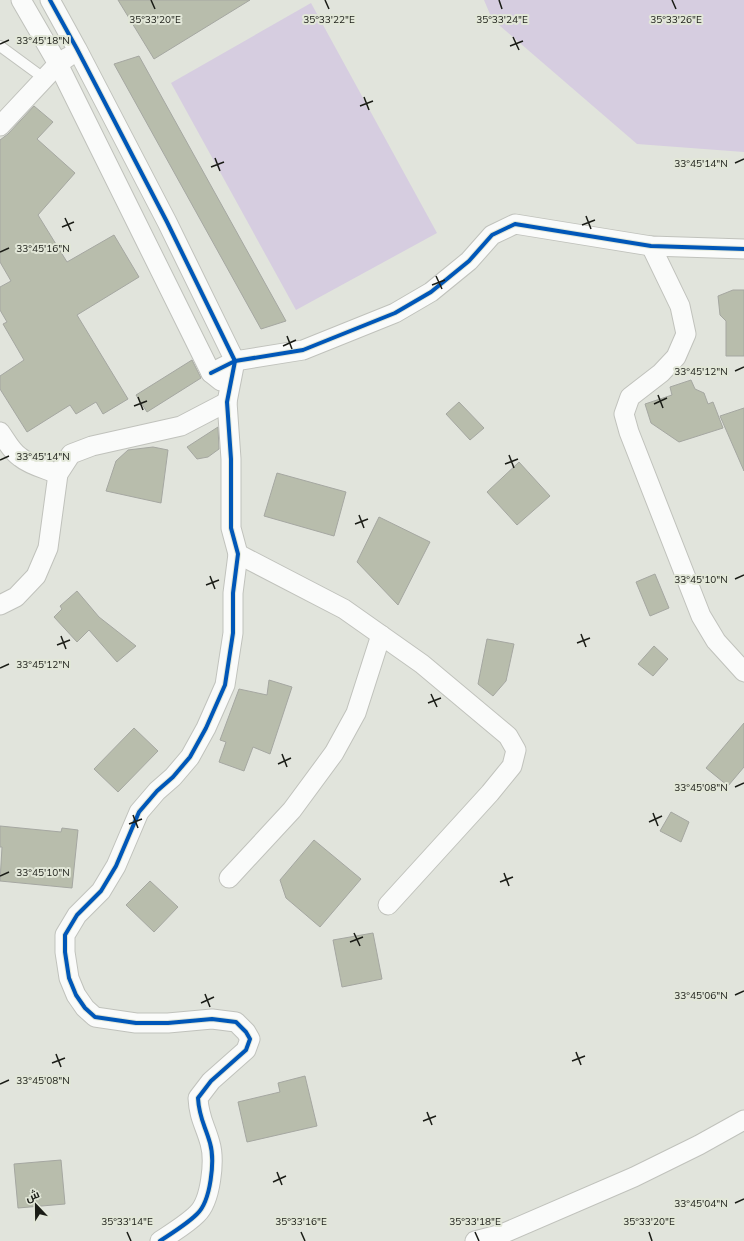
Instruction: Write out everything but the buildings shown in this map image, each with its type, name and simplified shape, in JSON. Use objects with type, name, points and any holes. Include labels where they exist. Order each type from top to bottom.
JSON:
[{"type":"street","points":[[21,0],[58,64],[211,373],[228,396]]},
{"type":"street","points":[[50,0],[167,222],[235,361],[228,396],[232,459],[231,528],[238,554],[233,593],[232,633],[225,685],[190,757],[173,777],[157,791],[138,812],[116,866],[101,891],[77,915],[65,934],[65,952],[69,978],[76,995],[85,1008],[96,1017],[136,1023],[168,1023],[212,1019],[236,1022],[246,1032],[250,1039],[246,1050],[211,1081],[198,1098],[200,1119],[210,1144],[212,1172],[209,1192],[198,1213],[160,1241]]},
{"type":"street","points":[[0,126],[58,64],[77,49]]},
{"type":"street","points":[[144,236],[167,222]]},
{"type":"street","points":[[211,373],[235,361],[303,350],[395,313],[431,292],[469,261],[492,235],[514,224],[651,246],[744,250]]},
{"type":"street","points":[[651,246],[680,306],[686,334],[676,357],[661,373],[630,397],[624,414],[628,432],[701,616],[716,641],[744,672]]},
{"type":"street","points":[[0,606],[16,597],[36,576],[48,548],[58,474],[71,454],[92,446],[181,426],[228,396]]},
{"type":"street","points":[[0,432],[19,457],[32,464],[58,474]]},
{"type":"street","points":[[238,554],[344,609],[381,635],[422,664],[508,736],[516,750],[512,766],[490,793],[388,905]]},
{"type":"street","points":[[229,878],[292,810],[334,753],[356,713],[381,635]]},
{"type":"street","points":[[475,1241],[502,1234],[634,1177],[699,1145],[744,1120]]},
{"type":"lane","points":[[0,46],[45,79]]},
{"type":"shaded area","points":[[484,0],[744,0],[744,152],[637,144],[492,19]]},
{"type":"shaded area","points":[[311,3],[437,233],[296,310],[171,83]]},
{"type":"cycle path","points":[[50,0],[167,222],[235,361],[227,402],[231,459],[231,528],[238,554],[233,593],[233,633],[225,685],[206,728],[190,757],[139,812],[116,866],[101,891],[77,915],[65,935],[65,952],[69,978],[76,995],[85,1008],[95,1017],[136,1023],[168,1023],[212,1019],[236,1022],[246,1032],[250,1039],[246,1050],[211,1081],[198,1098],[201,1116],[210,1143],[212,1159],[211,1180],[206,1200],[202,1208],[193,1218],[160,1241]]},
{"type":"cycle path","points":[[211,373],[235,361],[303,350],[395,313],[431,292],[469,261],[492,235],[515,224],[651,246],[744,249]]}]
